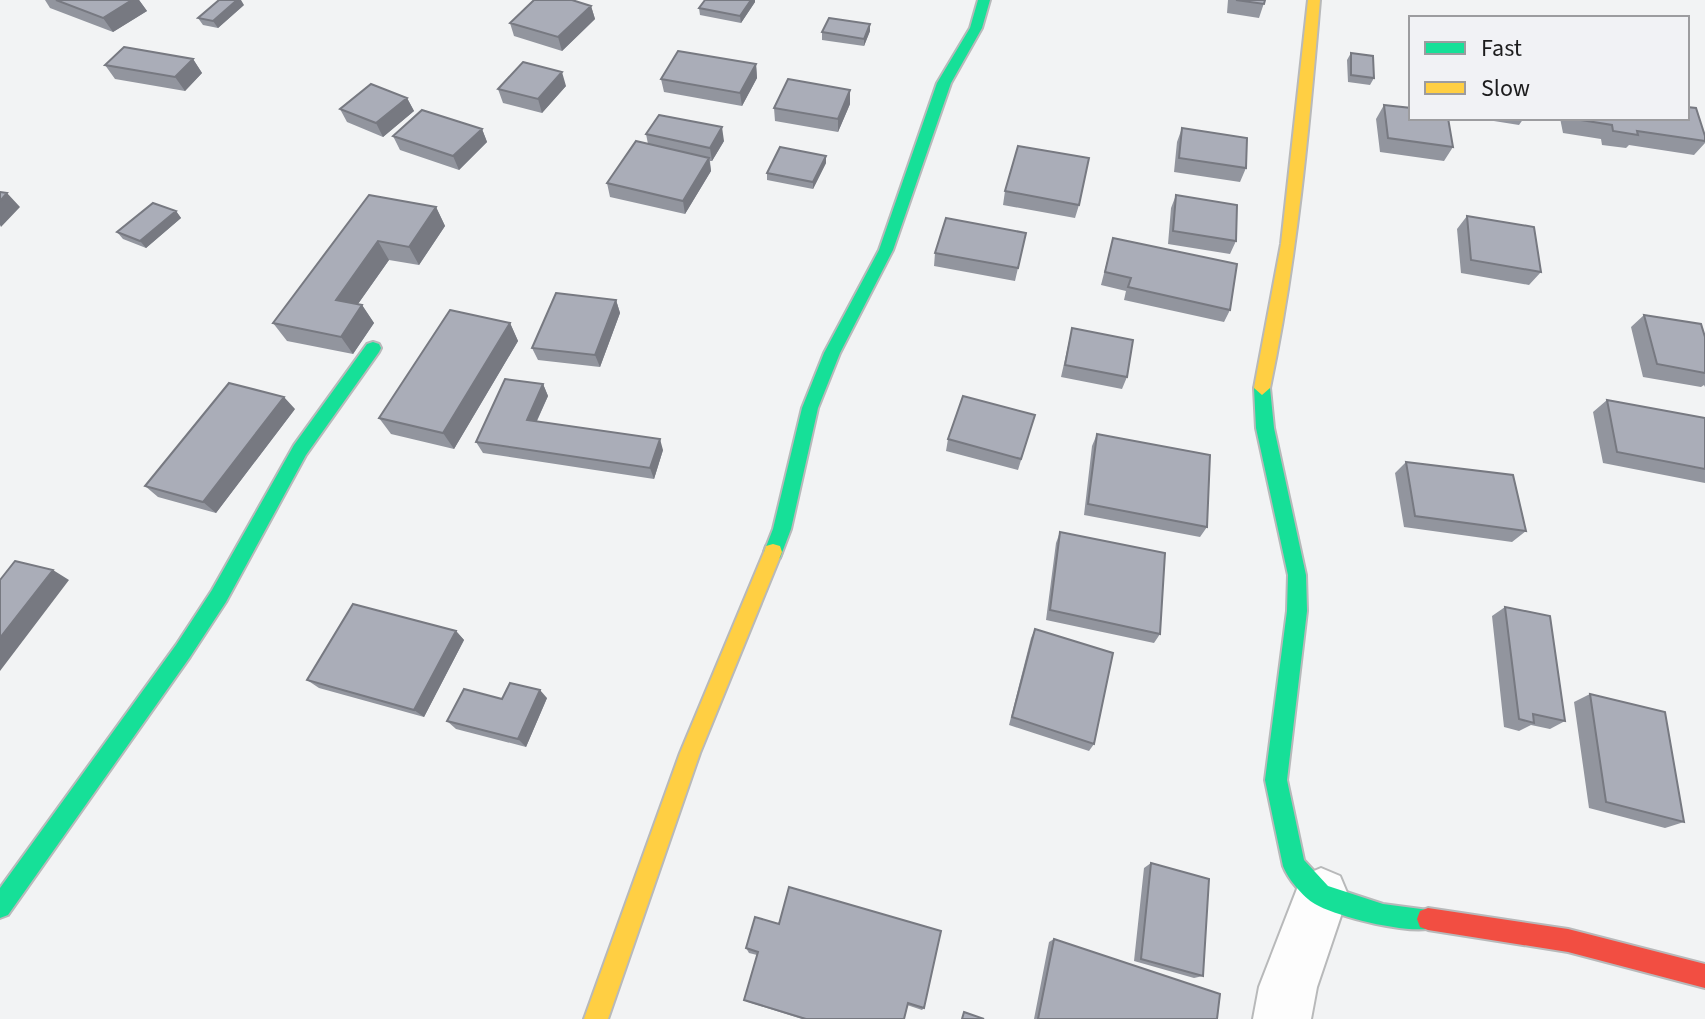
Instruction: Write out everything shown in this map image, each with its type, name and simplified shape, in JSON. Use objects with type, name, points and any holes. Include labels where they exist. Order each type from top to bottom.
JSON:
[{"type":"street","points":[[596,1019],[690,753],[782,529],[810,408],[832,353],[886,250],[944,83],[976,28],[984,0]]},
{"type":"street","points":[[1314,0],[1300,150],[1276,328],[1262,389],[1265,428],[1297,575],[1297,611],[1276,780],[1294,866],[1321,895],[1383,915],[1481,924],[1622,951],[1705,976]]},
{"type":"street","points":[[0,907],[183,651],[219,596],[300,450],[373,348]]},
{"type":"street","points":[[1282,1019],[1288,987],[1321,895]]},
{"type":"building","points":[[56,0],[132,0],[103,18]]},
{"type":"building","points":[[219,0],[237,0],[213,21],[198,18]]},
{"type":"building","points":[[534,0],[572,0],[591,6],[558,37],[510,23]]},
{"type":"building","points":[[705,0],[751,0],[740,16],[699,8]]},
{"type":"building","points":[[1236,0],[1265,0],[1264,4]]},
{"type":"building","points":[[829,18],[870,24],[864,39],[822,32]]},
{"type":"building","points":[[124,47],[193,59],[175,77],[105,65]]},
{"type":"building","points":[[678,51],[756,64],[740,93],[661,79]]},
{"type":"building","points":[[1351,53],[1373,56],[1374,78],[1351,75]]},
{"type":"building","points":[[523,62],[562,72],[538,99],[498,89]]},
{"type":"building","points":[[788,79],[850,90],[838,119],[774,108]]},
{"type":"building","points":[[371,84],[407,98],[376,123],[340,109]]},
{"type":"building","points":[[1384,105],[1409,108],[1409,120],[1448,120],[1453,147],[1388,138]]},
{"type":"building","points":[[1689,107],[1696,108],[1705,141],[1637,131],[1638,135],[1613,131],[1612,125],[1580,120],[1689,120]]},
{"type":"building","points":[[422,110],[482,129],[453,156],[393,136]]},
{"type":"building","points":[[659,115],[722,127],[710,148],[646,134]]},
{"type":"building","points":[[1182,128],[1247,138],[1246,168],[1179,158]]},
{"type":"building","points":[[636,141],[709,158],[683,201],[607,183]]},
{"type":"building","points":[[1018,146],[1089,158],[1079,205],[1005,191]]},
{"type":"building","points":[[780,147],[826,156],[813,182],[767,173]]},
{"type":"building","points":[[369,195],[436,207],[409,247],[378,241],[336,300],[362,305],[341,337],[273,323]]},
{"type":"building","points":[[1176,195],[1237,205],[1236,241],[1173,231]]},
{"type":"building","points":[[153,203],[176,211],[140,241],[117,232]]},
{"type":"building","points":[[1467,216],[1534,227],[1541,272],[1471,260]]},
{"type":"building","points":[[946,218],[1026,233],[1018,268],[935,253]]},
{"type":"building","points":[[1113,238],[1237,264],[1230,310],[1128,287],[1131,278],[1105,272]]},
{"type":"building","points":[[556,293],[616,300],[595,355],[532,348]]},
{"type":"building","points":[[450,310],[510,323],[443,433],[379,418]]},
{"type":"building","points":[[1644,315],[1701,324],[1705,337],[1705,373],[1657,364]]},
{"type":"building","points":[[1072,328],[1133,340],[1127,377],[1065,365]]},
{"type":"building","points":[[505,379],[543,384],[527,420],[660,439],[650,468],[476,442]]},
{"type":"building","points":[[229,383],[284,397],[203,502],[145,486]]},
{"type":"building","points":[[963,396],[1035,415],[1021,459],[948,439]]},
{"type":"building","points":[[1607,400],[1705,418],[1705,469],[1617,452]]},
{"type":"building","points":[[1097,434],[1210,455],[1207,527],[1088,504]]},
{"type":"building","points":[[1406,462],[1513,475],[1526,531],[1415,516]]},
{"type":"building","points":[[1060,532],[1165,553],[1160,634],[1050,610]]},
{"type":"building","points":[[15,561],[53,570],[0,638],[0,580]]},
{"type":"building","points":[[353,604],[456,631],[414,710],[307,680]]},
{"type":"building","points":[[1505,607],[1550,616],[1565,721],[1533,714],[1534,723],[1519,719]]},
{"type":"building","points":[[1035,629],[1113,653],[1094,744],[1012,717]]},
{"type":"building","points":[[510,683],[540,690],[518,739],[447,721],[464,689],[502,699]]},
{"type":"building","points":[[1590,694],[1665,712],[1684,822],[1606,802]]},
{"type":"building","points":[[1151,863],[1209,879],[1203,976],[1141,959]]},
{"type":"building","points":[[789,887],[941,931],[924,1008],[908,1003],[904,1019],[806,1019],[744,1000],[758,952],[746,948],[755,917],[779,924]]},
{"type":"building","points":[[1054,939],[1220,994],[1217,1019],[1038,1019]]},
{"type":"building","points":[[964,1012],[984,1019],[962,1019]]},
{"type":"traffic: fast","points":[[773,552],[782,529],[810,408],[832,353],[886,250],[944,83],[976,28],[984,0]]},
{"type":"traffic: fast","points":[[0,907],[183,651],[219,596],[300,450],[373,348]]},
{"type":"traffic: fast","points":[[1262,388],[1265,428],[1297,575],[1297,611],[1276,780],[1294,866],[1321,895],[1383,915],[1428,919]]},
{"type":"traffic: slow","points":[[1262,388],[1288,244],[1314,0]]},
{"type":"traffic: slow","points":[[596,1019],[690,753],[773,552]]},
{"type":"traffic: jam","points":[[1428,919],[1568,941],[1705,976]]}]
